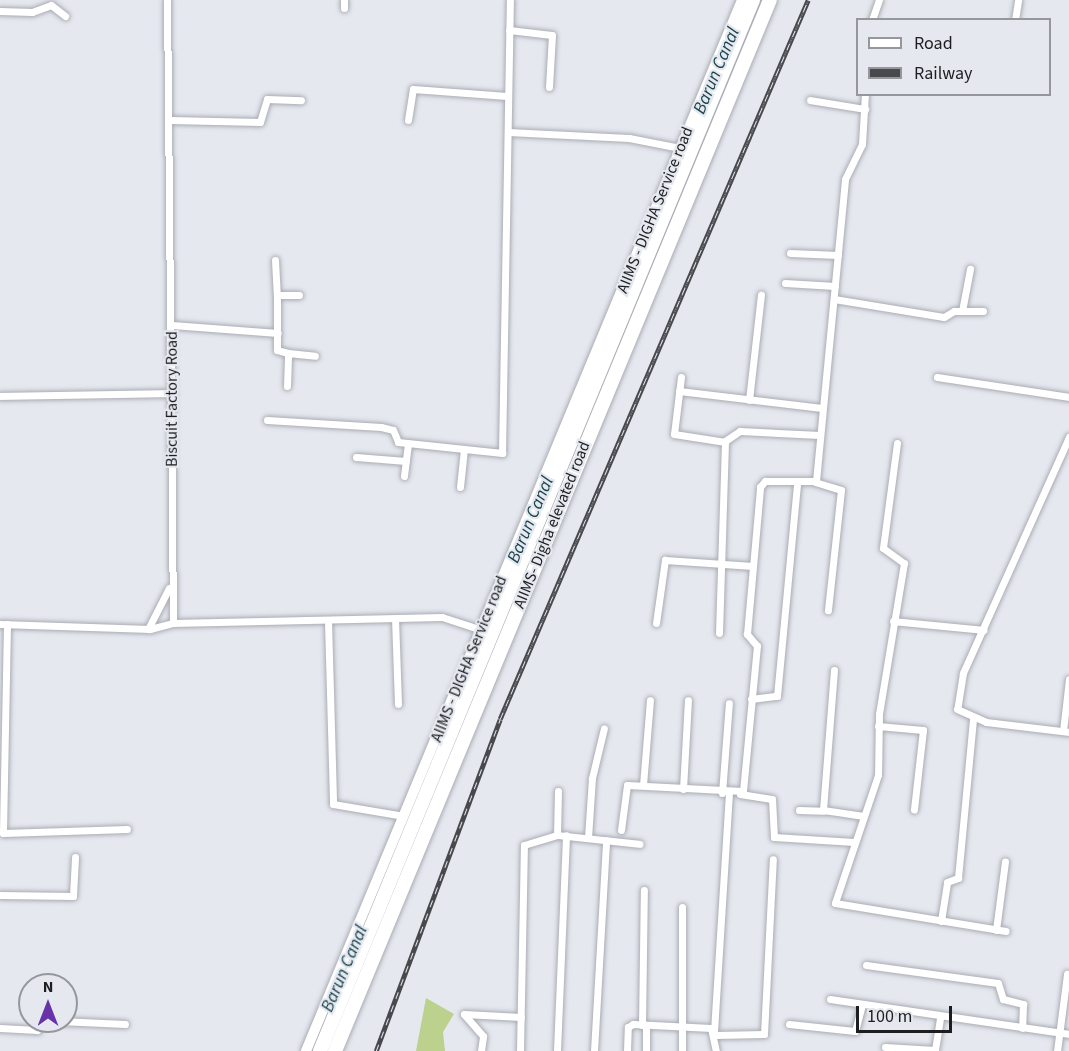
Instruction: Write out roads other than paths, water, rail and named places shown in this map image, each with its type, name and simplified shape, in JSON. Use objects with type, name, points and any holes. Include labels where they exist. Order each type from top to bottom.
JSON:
[{"type":"highway","name":"AIIMS- Digha elevated road","points":[[320,1051],[753,0]]},
{"type":"highway","name":"AIIMS- Digha elevated road","points":[[336,1051],[770,0]]},
{"type":"main road","name":"AIIMS - DIGHA Service road","points":[[306,1051],[742,0]]},
{"type":"street","points":[[57,0],[57,9]]},
{"type":"street","name":"Biscuit Factory Road","points":[[167,0],[172,326],[170,587],[173,623]]},
{"type":"street","points":[[267,420],[390,428],[395,441],[502,453],[510,0]]},
{"type":"street","points":[[873,18],[879,0]]},
{"type":"street","points":[[1016,18],[1018,0]]},
{"type":"street","points":[[0,11],[32,12],[42,5],[57,9],[65,16]]},
{"type":"street","points":[[508,30],[552,35],[549,87]]},
{"type":"street","points":[[408,120],[413,89],[507,96]]},
{"type":"street","points":[[815,482],[845,175],[860,150],[865,96]]},
{"type":"street","points":[[170,120],[260,122],[267,99],[301,100]]},
{"type":"street","points":[[810,100],[865,109]]},
{"type":"street","points":[[508,132],[629,138],[680,148]]},
{"type":"street","points":[[790,253],[838,255]]},
{"type":"street","points":[[275,260],[278,295],[278,351],[315,356]]},
{"type":"street","points":[[962,311],[970,269]]},
{"type":"street","points":[[785,283],[835,286]]},
{"type":"street","points":[[278,295],[299,295]]},
{"type":"street","points":[[749,400],[761,295]]},
{"type":"street","points":[[834,299],[944,317],[962,311],[983,311]]},
{"type":"street","points":[[172,326],[278,333]]},
{"type":"street","points":[[287,386],[288,353]]},
{"type":"street","points":[[681,377],[674,434],[725,441],[740,430],[820,435]]},
{"type":"street","points":[[937,377],[1069,397]]},
{"type":"street","points":[[679,392],[822,408]]},
{"type":"street","points":[[0,396],[172,393]]},
{"type":"street","points":[[1069,436],[958,693],[957,713],[973,718],[1066,731],[1069,679]]},
{"type":"street","points":[[719,633],[725,441]]},
{"type":"street","points":[[897,442],[883,546],[904,559],[878,726],[878,775],[854,842],[836,904],[1006,931]]},
{"type":"street","points":[[404,476],[408,443]]},
{"type":"street","points":[[460,487],[464,450]]},
{"type":"street","points":[[356,457],[406,461]]},
{"type":"street","points":[[740,794],[757,646],[747,634],[760,484],[815,482],[841,488],[828,610]]},
{"type":"street","points":[[751,699],[777,696],[797,483]]},
{"type":"street","points":[[656,623],[665,560],[753,566]]},
{"type":"street","points":[[148,629],[170,587]]},
{"type":"street","points":[[395,618],[398,704]]},
{"type":"street","points":[[128,829],[3,833],[1,751],[4,624],[148,629],[173,623],[451,618],[480,629]]},
{"type":"street","points":[[328,621],[333,804],[404,816]]},
{"type":"street","points":[[893,621],[984,630]]},
{"type":"street","points":[[823,811],[834,670]]},
{"type":"street","points":[[643,785],[650,700]]},
{"type":"street","points":[[683,789],[688,700]]},
{"type":"street","points":[[716,1051],[714,1033],[729,703]]},
{"type":"street","points":[[941,921],[947,882],[958,878],[973,718]]},
{"type":"street","points":[[878,726],[922,730],[915,809]]},
{"type":"street","points":[[588,838],[592,775],[604,728]]},
{"type":"street","points":[[621,830],[625,787],[643,785],[772,799],[774,837],[854,842]]},
{"type":"street","points":[[557,835],[558,791]]},
{"type":"street","points":[[799,810],[864,816]]},
{"type":"street","points":[[520,1051],[524,847],[557,835],[640,844]]},
{"type":"street","points":[[557,1051],[566,836]]},
{"type":"street","points":[[594,1051],[606,840]]},
{"type":"street","points":[[0,895],[73,896],[75,858]]},
{"type":"street","points":[[627,1051],[627,1027],[681,1026],[714,1033],[764,1034],[773,859]]},
{"type":"street","points":[[996,930],[1005,862]]},
{"type":"street","points":[[644,890],[646,1051]]},
{"type":"street","points":[[682,908],[682,1051]]},
{"type":"street","points":[[866,965],[998,983],[1003,999],[1023,1004],[1022,1028]]},
{"type":"street","points":[[1057,1051],[1066,974]]},
{"type":"street","points":[[830,999],[940,1017],[1069,1034]]},
{"type":"street","points":[[789,1024],[855,1031],[862,1004]]},
{"type":"street","points":[[481,1051],[483,1036],[464,1014],[520,1017]]},
{"type":"street","points":[[885,1047],[935,1050],[940,1017]]},
{"type":"street","points":[[78,1022],[124,1024]]},
{"type":"street","points":[[0,1028],[18,1029]]},
{"type":"waterway","name":"Barun Canal","points":[[420,827],[681,197]]},
{"type":"railway","points":[[376,1051],[500,719],[808,0]]}]
